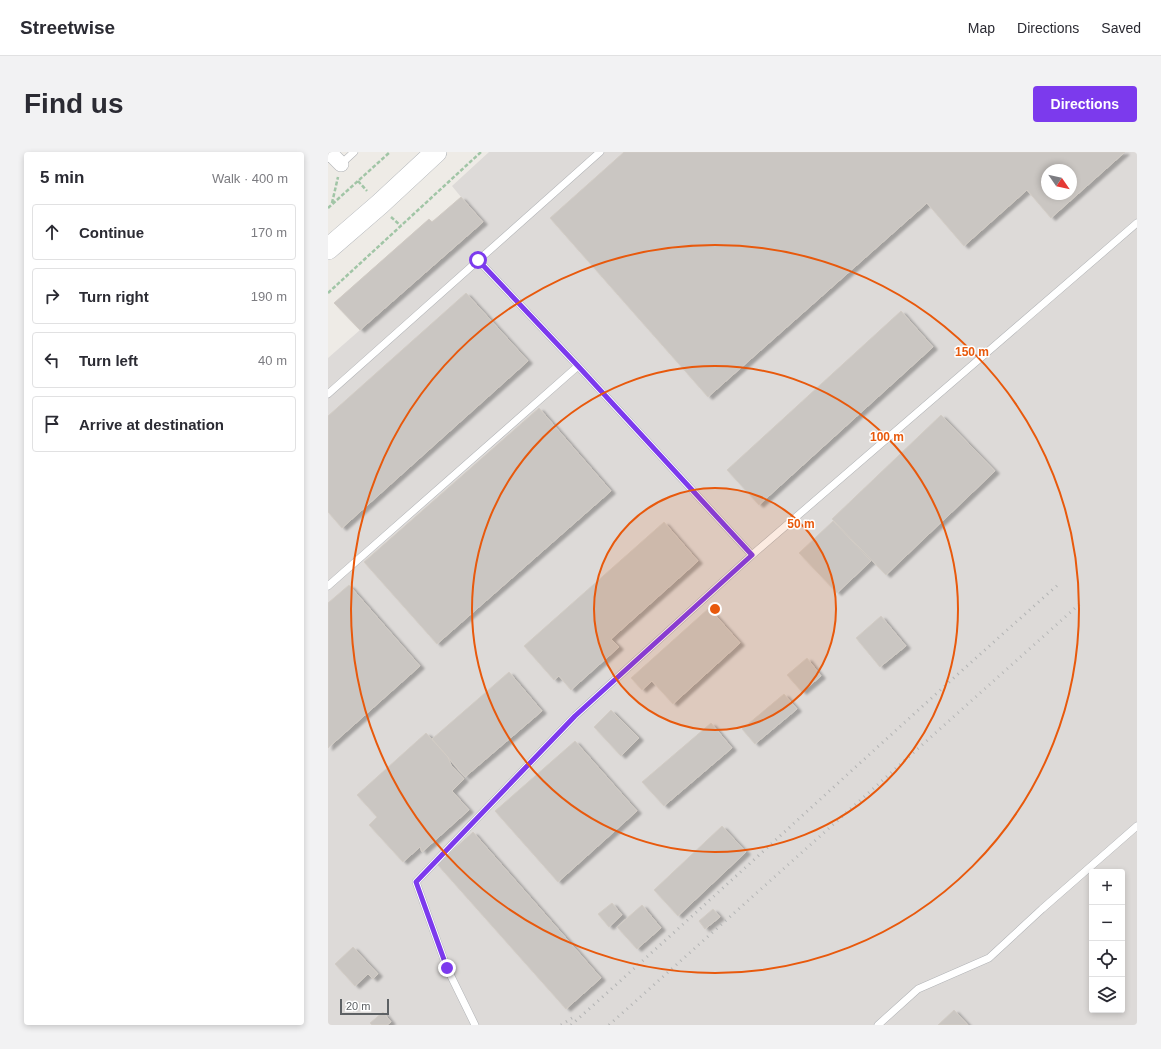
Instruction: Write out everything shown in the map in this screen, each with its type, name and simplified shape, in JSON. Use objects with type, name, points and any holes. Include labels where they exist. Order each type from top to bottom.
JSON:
[{"type":"main road","points":[[328,249],[380,204],[436,152]]},
{"type":"street","points":[[329,152],[341,164]]},
{"type":"lane","points":[[341,164],[354,152]]},
{"type":"lane","points":[[328,394],[600,152]]},
{"type":"lane","points":[[475,1025],[447,968],[416,882],[575,716],[752,555],[1137,223]]},
{"type":"lane","points":[[478,260],[752,555]]},
{"type":"lane","points":[[328,586],[578,366]]},
{"type":"lane","points":[[878,1025],[918,989],[989,958],[1042,909],[1137,826]]},
{"type":"path","points":[[328,208],[390,152]]},
{"type":"path","points":[[328,293],[481,152]]},
{"type":"path","points":[[332,204],[341,164]]},
{"type":"path","points":[[328,200],[332,204]]},
{"type":"shaded area","points":[[489,152],[1137,152],[1137,1025],[328,1025],[328,358],[360,330],[334,303],[429,219],[432,222],[461,197],[452,186]]},
{"type":"building","points":[[624,152],[1125,152],[1077,195],[1077,164],[1041,164],[1041,200],[1071,200],[1051,218],[1027,190],[964,246],[927,203],[708,397],[550,218]]},
{"type":"building","points":[[461,197],[483,222],[360,330],[334,303],[429,219],[432,222]]},
{"type":"building","points":[[466,293],[528,361],[342,528],[328,512],[328,416]]},
{"type":"building","points":[[901,311],[933,347],[759,505],[727,470]]},
{"type":"building","points":[[539,408],[611,491],[437,644],[364,562]]},
{"type":"building","points":[[941,415],[995,471],[886,575],[832,519]]},
{"type":"building","points":[[833,521],[871,561],[837,593],[799,553]]},
{"type":"building","points":[[664,522],[698,561],[611,639],[619,647],[571,690],[559,676],[554,680],[524,646]]},
{"type":"building","points":[[349,585],[420,666],[328,748],[328,603]]},
{"type":"building","points":[[709,608],[740,643],[673,704],[652,681],[642,690],[631,678]]},
{"type":"building","points":[[881,616],[906,646],[880,667],[856,638]]},
{"type":"building","points":[[807,658],[821,676],[802,692],[787,675]]},
{"type":"building","points":[[509,672],[542,711],[465,777],[432,739]]},
{"type":"building","points":[[784,694],[797,709],[755,744],[742,729]]},
{"type":"building","points":[[611,710],[639,738],[621,756],[594,727]]},
{"type":"building","points":[[711,723],[732,748],[664,806],[642,782]]},
{"type":"building","points":[[426,733],[448,757],[451,765],[464,779],[452,791],[469,810],[422,852],[420,847],[403,862],[369,825],[377,817],[357,795]]},
{"type":"building","points":[[575,741],[637,811],[558,882],[495,811]]},
{"type":"building","points":[[722,826],[746,852],[678,916],[654,890]]},
{"type":"building","points":[[473,832],[601,978],[566,1009],[437,864]]},
{"type":"building","points":[[612,903],[622,915],[609,927],[598,914]]},
{"type":"building","points":[[642,905],[661,928],[637,949],[617,927]]},
{"type":"building","points":[[713,909],[720,917],[705,929],[699,921]]},
{"type":"building","points":[[353,947],[378,974],[373,979],[368,974],[355,986],[335,964]]},
{"type":"building","points":[[954,1010],[968,1025],[938,1025]]},
{"type":"building","points":[[383,1012],[391,1022],[387,1025],[372,1025],[370,1023]]},
{"type":"railway","points":[[571,1025],[1060,583]]},
{"type":"railway","points":[[609,1025],[1083,601]]},
{"type":"railway","points":[[561,1025],[575,1016]]},
{"type":"route","points":[[447,968],[416,882],[575,716],[752,555],[478,260]]}]
